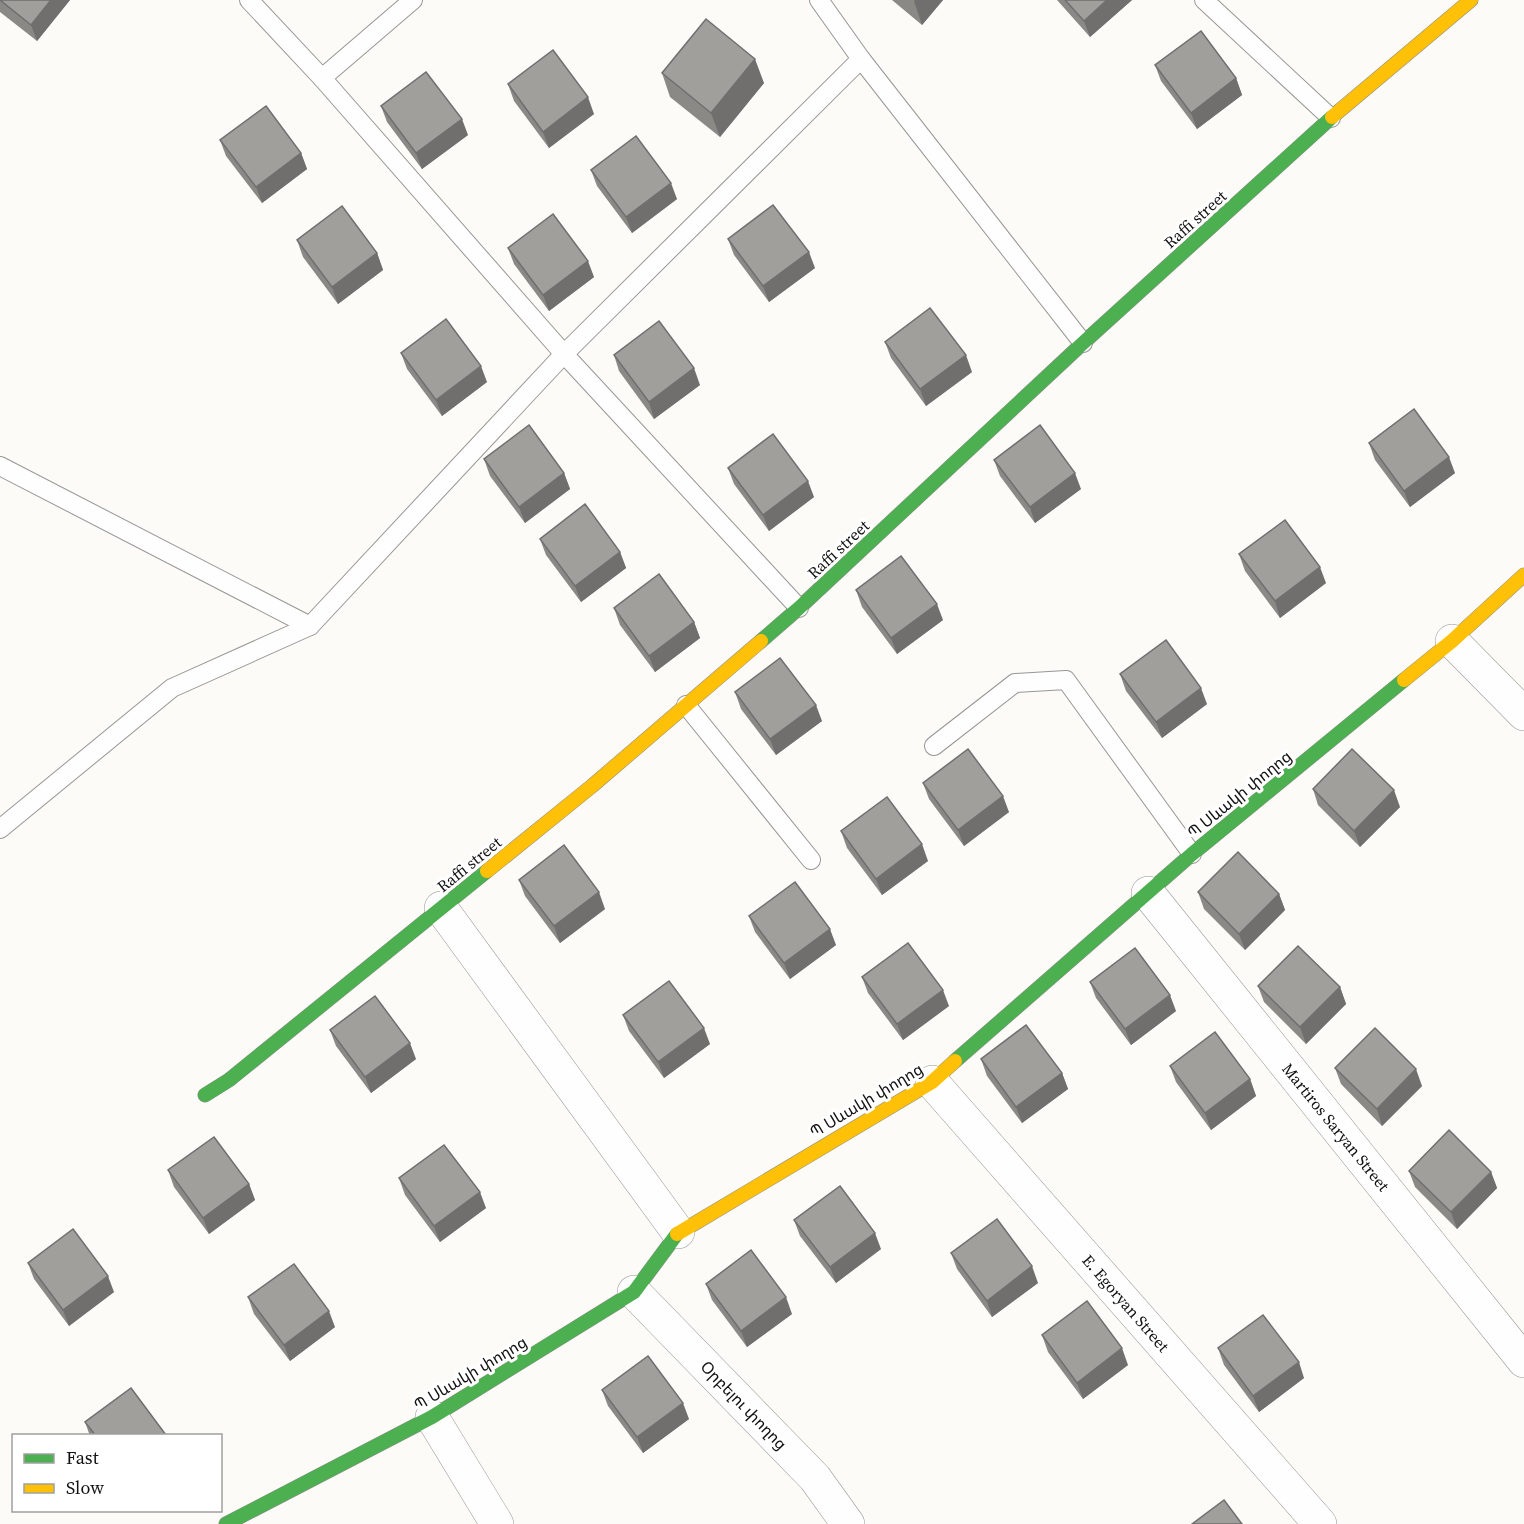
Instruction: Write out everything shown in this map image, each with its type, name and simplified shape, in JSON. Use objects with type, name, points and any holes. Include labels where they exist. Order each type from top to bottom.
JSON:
[{"type":"street","name":"Raffi street","points":[[205,1095],[229,1080],[592,786],[799,608],[1083,343],[1331,118],[1471,0]]},
{"type":"street","name":"Պ Սևակի փողոց","points":[[226,1524],[432,1417],[634,1292],[678,1232],[932,1082],[1192,854],[1452,642],[1524,575]]},
{"type":"street","points":[[1452,642],[1524,714]]},
{"type":"street","name":"Martiros Saryan Street","points":[[1148,893],[1524,1361]]},
{"type":"street","points":[[441,908],[678,1232]]},
{"type":"street","name":"E. Egoryan Street","points":[[932,1082],[1320,1524]]},
{"type":"street","name":"Օրբելու փողոց","points":[[634,1292],[815,1478],[848,1524]]},
{"type":"street","points":[[432,1417],[497,1524]]},
{"type":"lane","points":[[249,0],[322,78],[564,354],[799,608]]},
{"type":"lane","points":[[322,78],[413,0]]},
{"type":"lane","points":[[819,0],[861,59],[1083,343]]},
{"type":"lane","points":[[1204,0],[1331,118]]},
{"type":"lane","points":[[0,829],[172,687],[310,626],[564,354],[861,59]]},
{"type":"lane","points":[[0,466],[310,626]]},
{"type":"lane","points":[[933,746],[1015,683],[1066,680],[1192,854]]},
{"type":"lane","points":[[686,705],[811,860]]},
{"type":"building","points":[[0,0],[51,0],[31,25]]},
{"type":"building","points":[[1065,0],[1107,0],[1084,21]]},
{"type":"building","points":[[706,19],[755,59],[711,113],[662,73]]},
{"type":"building","points":[[1201,31],[1236,78],[1191,113],[1155,65]]},
{"type":"building","points":[[553,50],[588,97],[543,132],[508,84]]},
{"type":"building","points":[[426,72],[462,119],[416,153],[381,106]]},
{"type":"building","points":[[266,106],[301,153],[256,187],[220,140]]},
{"type":"building","points":[[636,136],[671,183],[626,217],[591,170]]},
{"type":"building","points":[[773,205],[809,252],[763,286],[728,239]]},
{"type":"building","points":[[342,206],[377,253],[332,287],[297,240]]},
{"type":"building","points":[[553,214],[588,261],[543,295],[508,248]]},
{"type":"building","points":[[930,308],[966,355],[920,389],[885,342]]},
{"type":"building","points":[[446,319],[481,366],[436,400],[401,353]]},
{"type":"building","points":[[659,321],[694,368],[649,402],[614,355]]},
{"type":"building","points":[[1414,409],[1449,457],[1404,491],[1369,443]]},
{"type":"building","points":[[529,425],[564,473],[519,507],[484,459]]},
{"type":"building","points":[[1040,425],[1075,473],[1030,507],[994,460]]},
{"type":"building","points":[[773,434],[808,481],[763,515],[728,468]]},
{"type":"building","points":[[585,504],[620,552],[575,586],[540,539]]},
{"type":"building","points":[[1285,520],[1320,567],[1275,601],[1239,554]]},
{"type":"building","points":[[901,556],[937,604],[891,638],[856,590]]},
{"type":"building","points":[[659,574],[694,622],[649,656],[614,608]]},
{"type":"building","points":[[1166,640],[1201,688],[1156,722],[1120,674]]},
{"type":"building","points":[[780,658],[816,705],[770,739],[735,692]]},
{"type":"building","points":[[968,749],[1003,796],[958,830],[923,783]]},
{"type":"building","points":[[1352,749],[1394,790],[1354,831],[1313,789]]},
{"type":"building","points":[[887,797],[922,844],[876,879],[841,831]]},
{"type":"building","points":[[564,845],[599,892],[554,926],[519,880]]},
{"type":"building","points":[[1238,852],[1279,894],[1239,934],[1198,892]]},
{"type":"building","points":[[795,882],[830,929],[784,963],[749,916]]},
{"type":"building","points":[[908,943],[943,990],[897,1024],[862,977]]},
{"type":"building","points":[[1298,946],[1340,987],[1300,1027],[1258,986]]},
{"type":"building","points":[[1135,948],[1170,995],[1125,1029],[1090,982]]},
{"type":"building","points":[[669,981],[704,1028],[658,1062],[623,1015]]},
{"type":"building","points":[[375,996],[410,1043],[365,1077],[330,1030]]},
{"type":"building","points":[[1026,1025],[1062,1073],[1016,1107],[981,1059]]},
{"type":"building","points":[[1375,1028],[1416,1069],[1377,1109],[1335,1068]]},
{"type":"building","points":[[1215,1032],[1250,1079],[1205,1113],[1170,1066]]},
{"type":"building","points":[[1449,1130],[1491,1172],[1451,1212],[1409,1171]]},
{"type":"building","points":[[214,1137],[249,1184],[203,1218],[168,1170]]},
{"type":"building","points":[[444,1145],[480,1192],[434,1226],[399,1178]]},
{"type":"building","points":[[840,1186],[875,1233],[830,1267],[794,1220]]},
{"type":"building","points":[[997,1219],[1032,1266],[987,1301],[951,1253]]},
{"type":"building","points":[[73,1229],[108,1276],[63,1310],[28,1263]]},
{"type":"building","points":[[751,1250],[786,1297],[741,1331],[706,1284]]},
{"type":"building","points":[[294,1264],[329,1311],[284,1345],[248,1297]]},
{"type":"building","points":[[1087,1301],[1122,1348],[1077,1383],[1042,1335]]},
{"type":"building","points":[[1263,1315],[1299,1362],[1253,1396],[1218,1348]]},
{"type":"building","points":[[648,1356],[683,1403],[637,1437],[602,1390]]},
{"type":"building","points":[[131,1388],[165,1434],[94,1434],[85,1422]]},
{"type":"building","points":[[1224,1500],[1242,1524],[1192,1524]]},
{"type":"traffic: fast","points":[[761,641],[1083,343],[1332,117]]},
{"type":"traffic: fast","points":[[955,1061],[1192,854],[1404,680]]},
{"type":"traffic: fast","points":[[205,1095],[229,1080],[487,871]]},
{"type":"traffic: fast","points":[[226,1524],[432,1417],[634,1292],[677,1234]]},
{"type":"traffic: slow","points":[[1332,117],[1471,0]]},
{"type":"traffic: slow","points":[[1404,680],[1452,641],[1524,575]]},
{"type":"traffic: slow","points":[[487,871],[592,786],[761,641]]},
{"type":"traffic: slow","points":[[677,1234],[932,1082],[955,1061]]}]
